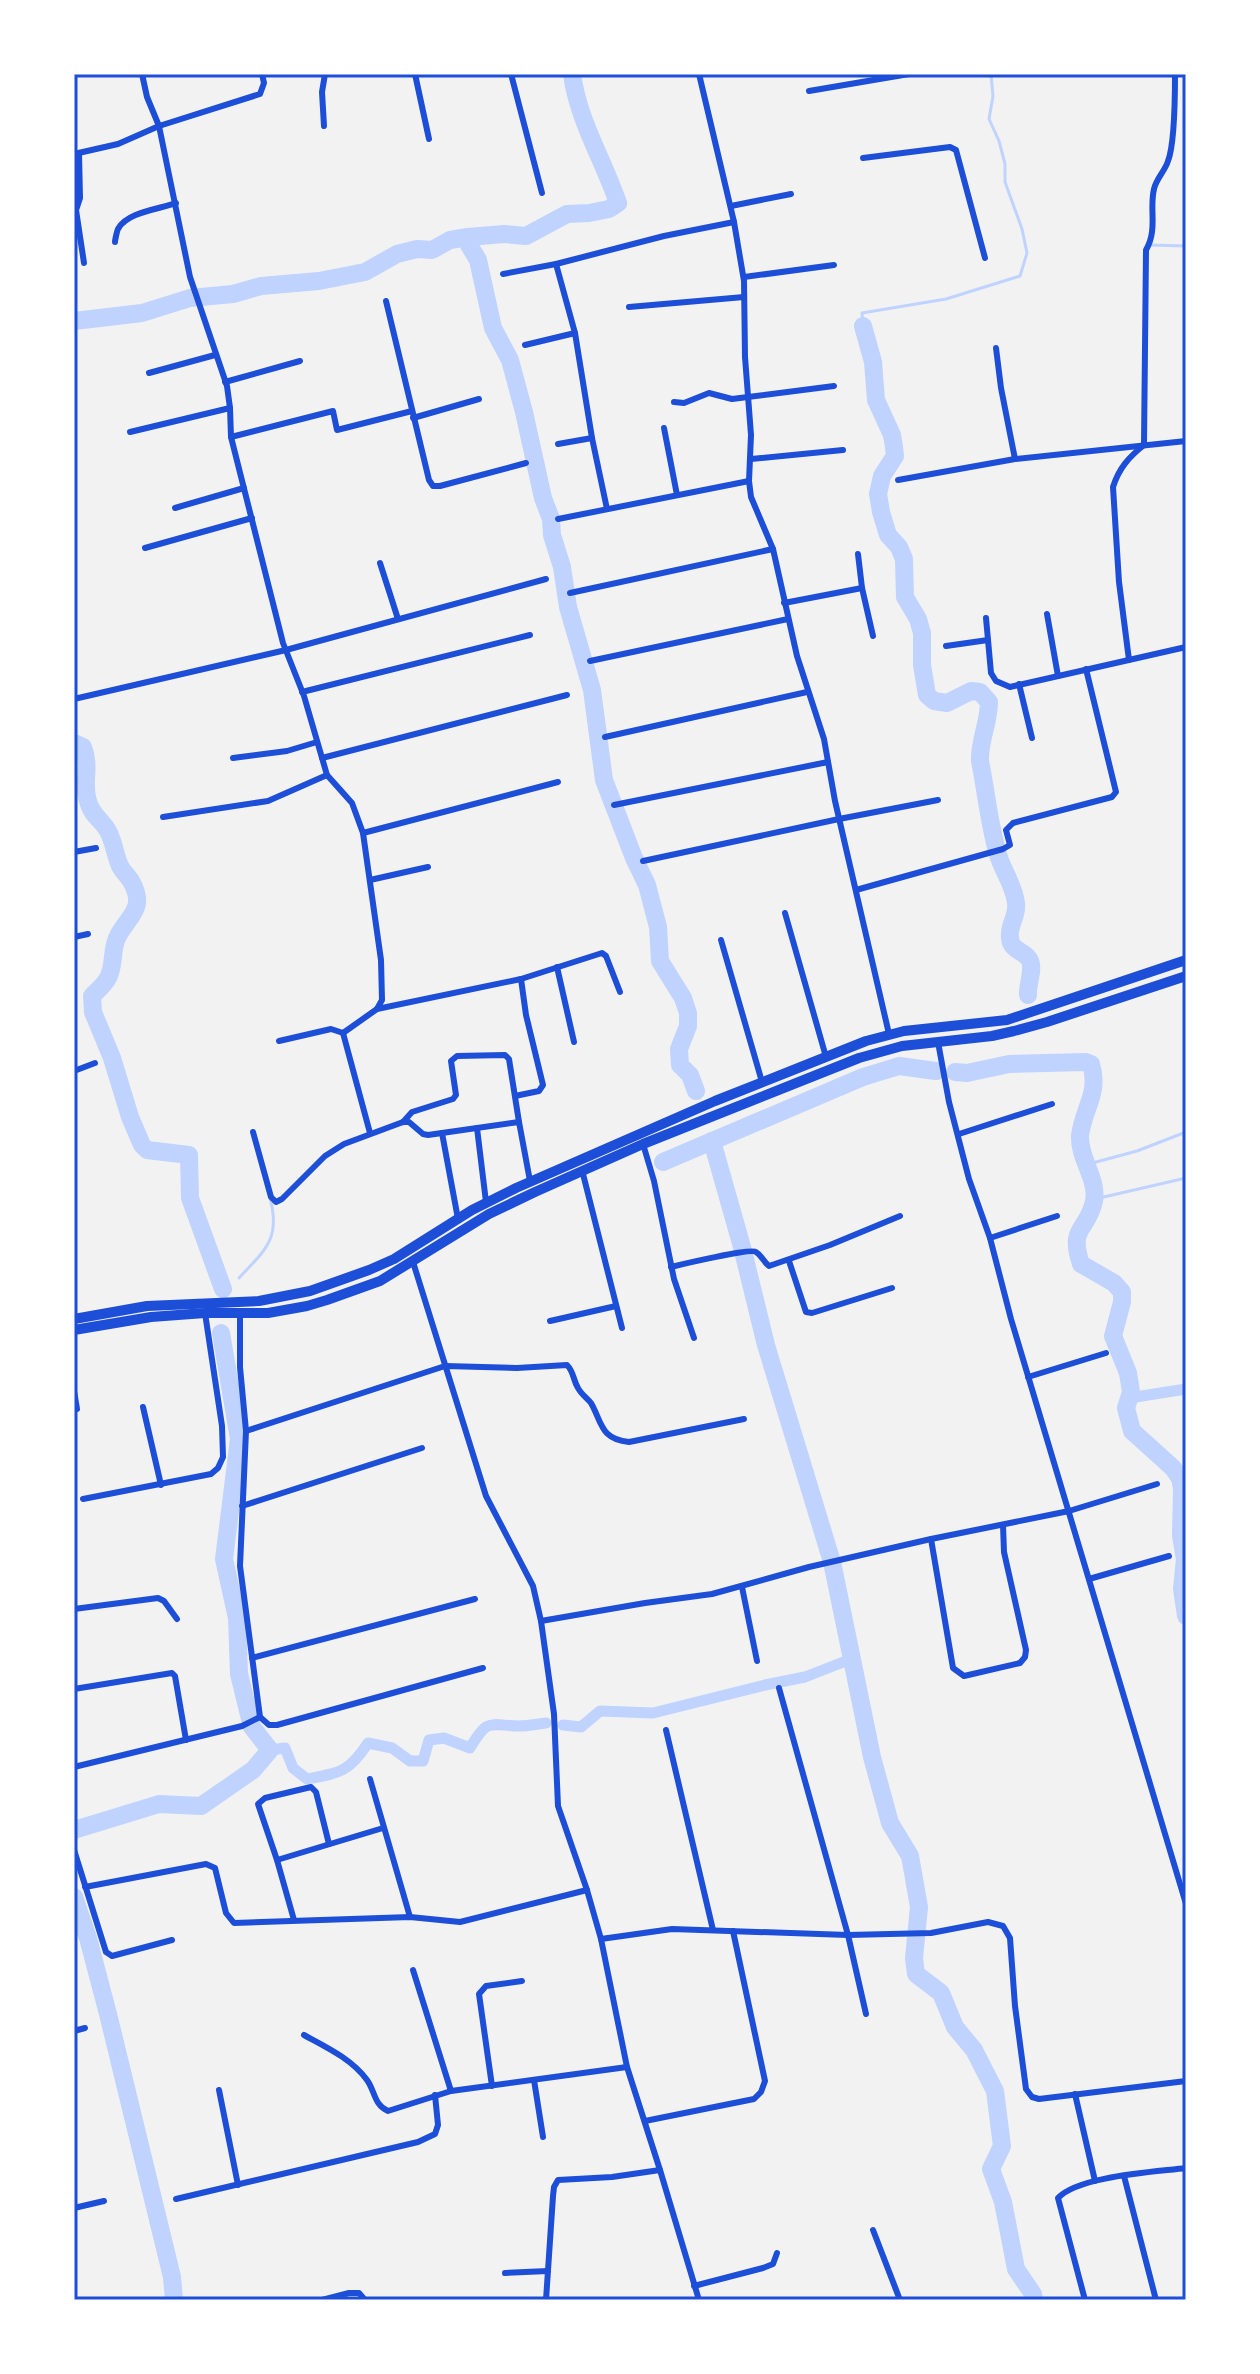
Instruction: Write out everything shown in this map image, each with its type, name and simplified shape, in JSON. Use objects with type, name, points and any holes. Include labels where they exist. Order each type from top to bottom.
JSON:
[{"type":"main road","points":[[74,1319],[147,1306],[272,1299],[310,1291],[394,1259],[486,1202],[530,1181],[826,1057],[889,1034],[1007,1020],[1186,960]]},
{"type":"main road","points":[[74,1330],[151,1317],[268,1313],[317,1303],[380,1281],[489,1214],[582,1170],[859,1058],[887,1049],[1014,1031],[1186,976]]},
{"type":"main road","points":[[1107,986],[1112,1000]]},
{"type":"main road","points":[[356,1275],[360,1288]]},
{"type":"street","points":[[142,74],[159,126],[190,277],[225,382],[231,437],[286,650],[327,775],[352,803],[363,833],[381,960],[382,1000],[377,1009]]},
{"type":"street","points":[[84,263],[76,210],[80,198],[76,154],[118,144],[159,126],[260,94],[264,83],[262,74]]},
{"type":"street","points":[[324,126],[322,92],[325,74]]},
{"type":"street","points":[[415,74],[429,139]]},
{"type":"street","points":[[511,74],[542,193]]},
{"type":"street","points":[[699,74],[731,206],[744,277],[751,497],[773,549],[807,692],[824,739],[874,978],[889,1034]]},
{"type":"street","points":[[809,91],[909,74]]},
{"type":"street","points":[[1129,660],[1119,582],[1113,487],[1124,463],[1144,445],[1146,250],[1154,214],[1154,186],[1169,160],[1175,74]]},
{"type":"street","points":[[863,158],[950,147],[956,150],[985,258]]},
{"type":"street","points":[[731,206],[791,194]]},
{"type":"street","points":[[115,242],[117,230],[124,222],[176,203]]},
{"type":"street","points":[[503,274],[734,222]]},
{"type":"street","points":[[556,264],[575,333],[607,509]]},
{"type":"street","points":[[744,277],[834,265]]},
{"type":"street","points":[[629,307],[744,297]]},
{"type":"street","points":[[386,301],[412,414],[433,486],[526,463]]},
{"type":"street","points":[[525,345],[575,333]]},
{"type":"street","points":[[996,348],[1015,459]]},
{"type":"street","points":[[149,373],[215,355]]},
{"type":"street","points":[[225,382],[300,361]]},
{"type":"street","points":[[674,402],[684,403],[709,393],[732,399],[834,386]]},
{"type":"street","points":[[231,437],[333,411],[337,430],[479,399]]},
{"type":"street","points":[[130,432],[230,408]]},
{"type":"street","points":[[664,428],[677,495]]},
{"type":"street","points":[[558,444],[592,438]]},
{"type":"street","points":[[898,480],[1015,459],[1186,441]]},
{"type":"street","points":[[751,459],[843,450]]},
{"type":"street","points":[[558,519],[749,481]]},
{"type":"street","points":[[175,508],[244,488]]},
{"type":"street","points":[[145,548],[252,518]]},
{"type":"street","points":[[570,593],[773,549]]},
{"type":"street","points":[[858,554],[873,636]]},
{"type":"street","points":[[380,563],[398,619]]},
{"type":"street","points":[[74,699],[286,650],[546,579]]},
{"type":"street","points":[[784,603],[862,588]]},
{"type":"street","points":[[1047,614],[1058,676]]},
{"type":"street","points":[[986,618],[991,673],[996,681],[1010,687],[1186,647]]},
{"type":"street","points":[[590,661],[788,619]]},
{"type":"street","points":[[302,692],[530,635]]},
{"type":"street","points":[[946,646],[988,640]]},
{"type":"street","points":[[856,890],[1003,849],[1010,845],[1006,830],[1013,823],[1112,797],[1116,792],[1086,669]]},
{"type":"street","points":[[1019,684],[1032,738]]},
{"type":"street","points":[[605,737],[807,692]]},
{"type":"street","points":[[322,758],[567,695]]},
{"type":"street","points":[[233,758],[287,751],[317,742]]},
{"type":"street","points":[[614,805],[828,762]]},
{"type":"street","points":[[163,817],[268,801],[327,775]]},
{"type":"street","points":[[363,833],[558,782]]},
{"type":"street","points":[[643,861],[938,800]]},
{"type":"street","points":[[74,852],[96,848]]},
{"type":"street","points":[[370,880],[428,867]]},
{"type":"street","points":[[785,913],[826,1057]]},
{"type":"street","points":[[74,937],[88,934]]},
{"type":"street","points":[[721,940],[762,1082]]},
{"type":"street","points":[[343,1033],[377,1009],[521,979],[602,953],[620,992]]},
{"type":"street","points":[[557,967],[574,1042]]},
{"type":"street","points":[[515,1096],[539,1091],[543,1085],[526,1015],[521,979]]},
{"type":"street","points":[[279,1041],[331,1029],[343,1033]]},
{"type":"street","points":[[343,1033],[370,1133]]},
{"type":"street","points":[[938,1042],[969,1179],[990,1238],[1028,1377],[1186,1904]]},
{"type":"street","points":[[403,1122],[412,1112],[453,1099],[456,1095],[451,1061],[457,1056],[505,1055],[509,1059],[530,1181]]},
{"type":"street","points":[[74,1071],[95,1063]]},
{"type":"street","points":[[959,1134],[1052,1104]]},
{"type":"street","points":[[253,1132],[271,1197],[276,1202],[333,1149],[403,1122],[409,1122],[423,1134],[519,1122]]},
{"type":"street","points":[[477,1128],[486,1202]]},
{"type":"street","points":[[442,1133],[458,1219]]},
{"type":"street","points":[[643,1144],[654,1181],[671,1267],[694,1338]]},
{"type":"street","points":[[582,1170],[622,1328]]},
{"type":"street","points":[[671,1267],[747,1250],[758,1253],[769,1266],[789,1261],[900,1216]]},
{"type":"street","points":[[990,1238],[1057,1216]]},
{"type":"street","points":[[789,1261],[806,1312],[812,1313],[892,1288]]},
{"type":"street","points":[[413,1262],[486,1496],[533,1586],[554,1714],[558,1806],[601,1939],[627,2067],[699,2300]]},
{"type":"street","points":[[550,1321],[616,1306]]},
{"type":"street","points":[[83,1499],[211,1474],[218,1468],[223,1457],[222,1426],[205,1313]]},
{"type":"street","points":[[240,1313],[240,1367],[246,1431],[240,1566],[257,1719]]},
{"type":"street","points":[[1028,1377],[1106,1353]]},
{"type":"street","points":[[246,1431],[445,1366],[517,1368],[567,1365],[577,1387],[591,1403],[600,1426],[618,1441],[629,1442],[744,1419]]},
{"type":"street","points":[[74,1391],[77,1409]]},
{"type":"street","points":[[143,1407],[161,1485]]},
{"type":"street","points":[[242,1506],[422,1448]]},
{"type":"street","points":[[541,1621],[712,1594],[869,1553],[1069,1511],[1157,1484]]},
{"type":"street","points":[[931,1539],[953,1668],[964,1676],[1020,1663],[1025,1657],[1004,1552],[1003,1525]]},
{"type":"street","points":[[1089,1579],[1169,1556]]},
{"type":"street","points":[[742,1587],[757,1661]]},
{"type":"street","points":[[74,1609],[158,1598],[164,1601],[177,1619]]},
{"type":"street","points":[[252,1658],[475,1599]]},
{"type":"street","points":[[257,1719],[277,1725],[483,1668]]},
{"type":"street","points":[[74,1689],[172,1673],[186,1740]]},
{"type":"street","points":[[779,1688],[848,1935],[866,2014]]},
{"type":"street","points":[[74,1767],[242,1726],[257,1719]]},
{"type":"street","points":[[666,1730],[713,1930]]},
{"type":"street","points":[[370,1779],[410,1917]]},
{"type":"street","points":[[294,1920],[258,1804],[265,1798],[311,1787],[316,1792],[329,1844]]},
{"type":"street","points":[[277,1860],[383,1828]]},
{"type":"street","points":[[74,1850],[106,1952],[112,1956],[172,1940]]},
{"type":"street","points":[[85,1887],[206,1864],[215,1868],[226,1913],[234,1923],[410,1917],[460,1922],[587,1890]]},
{"type":"street","points":[[601,1939],[672,1929],[848,1935],[931,1933],[988,1922],[1003,1926],[1010,1938],[1026,2089],[1032,2097],[1039,2099],[1186,2081]]},
{"type":"street","points":[[645,2121],[754,2099],[761,2092],[765,2081],[733,1931]]},
{"type":"street","points":[[413,1970],[451,2091]]},
{"type":"street","points":[[492,2086],[479,1994],[486,1986],[522,1981]]},
{"type":"street","points":[[74,2031],[85,2028]]},
{"type":"street","points":[[304,2035],[339,2054],[353,2066],[367,2080],[380,2107],[388,2111],[451,2091],[627,2067]]},
{"type":"street","points":[[534,2080],[543,2137]]},
{"type":"street","points":[[219,2090],[238,2185]]},
{"type":"street","points":[[1075,2094],[1095,2181]]},
{"type":"street","points":[[176,2199],[428,2138],[435,2134],[438,2125],[435,2095]]},
{"type":"street","points":[[1085,2300],[1058,2198],[1066,2190],[1095,2181],[1186,2168]]},
{"type":"street","points":[[546,2300],[554,2187],[558,2180],[660,2170]]},
{"type":"street","points":[[1124,2176],[1156,2300]]},
{"type":"street","points":[[74,2208],[104,2201]]},
{"type":"street","points":[[873,2230],[900,2300]]},
{"type":"street","points":[[694,2286],[763,2268],[773,2264],[777,2253]]},
{"type":"street","points":[[505,2273],[548,2271]]},
{"type":"street","points":[[322,2300],[359,2293],[365,2300]]},
{"type":"waterway","points":[[572,74],[585,123],[618,203],[609,209],[567,214],[526,236],[468,237],[478,260],[493,328],[510,360],[543,498],[551,519],[568,607],[592,690],[604,780],[647,885],[658,927],[660,961],[683,998],[688,1013],[688,1026],[679,1049],[680,1065],[690,1075],[696,1091]]},
{"type":"waterway","points":[[863,326],[862,313],[946,299],[1020,276],[1027,253],[1005,182],[1005,164],[999,141],[989,119],[993,96],[991,74]]},
{"type":"waterway","points":[[74,321],[142,313],[190,298],[233,294],[261,286],[319,281],[365,272],[397,254],[417,249],[432,250],[450,240],[468,237]]},
{"type":"waterway","points":[[1149,245],[1186,246]]},
{"type":"waterway","points":[[863,326],[873,362],[876,400],[892,435],[895,456],[882,476],[878,494],[881,512],[888,535],[899,547],[904,559],[905,597],[922,633],[922,665],[927,695],[934,701],[947,703],[971,691],[980,692],[989,702],[980,761],[994,840],[1016,903],[1011,942],[1031,963],[1028,995]]},
{"type":"waterway","points":[[74,743],[83,747],[85,754],[89,806],[108,831],[120,866],[131,881],[137,899],[134,912],[116,941],[108,978],[92,996],[93,1012],[142,1145],[147,1150],[189,1155],[190,1198],[223,1289]]},
{"type":"waterway","points":[[955,1072],[967,1073],[1009,1064],[1091,1064],[1094,1084],[1080,1144],[1095,1193],[1091,1211],[1078,1235],[1078,1252],[1081,1264],[1114,1283],[1122,1292],[1113,1336],[1128,1373],[1131,1392],[1126,1408],[1132,1431],[1180,1478],[1181,1536],[1185,1559],[1182,1589],[1186,1616]]},
{"type":"waterway","points":[[663,1162],[863,1077],[899,1066],[936,1071]]},
{"type":"waterway","points":[[1085,1165],[1137,1151],[1186,1132]]},
{"type":"waterway","points":[[712,1141],[766,1345],[832,1562],[872,1757],[890,1823],[910,1856],[919,1907],[914,1958],[916,1974],[941,1993],[955,2027],[974,2050],[995,2091],[1002,2146],[991,2169],[1003,2202],[1016,2269],[1034,2300]]},
{"type":"waterway","points":[[1095,1199],[1186,1178]]},
{"type":"waterway","points":[[239,1278],[263,1251],[272,1234],[270,1198]]},
{"type":"waterway","points":[[74,1830],[159,1804],[201,1806],[253,1770],[270,1750],[252,1727],[239,1674],[237,1618],[224,1559],[239,1439],[221,1333]]},
{"type":"waterway","points":[[1129,1398],[1186,1389]]},
{"type":"waterway","points":[[563,1725],[581,1727],[600,1711],[653,1713],[805,1677],[851,1659]]},
{"type":"waterway","points":[[270,1750],[285,1748],[293,1768],[307,1779],[343,1770],[368,1743],[392,1748],[410,1761],[423,1761],[429,1740],[444,1738],[470,1748],[490,1725],[546,1723]]},
{"type":"waterway","points":[[74,1897],[108,2014],[172,2277],[174,2300]]}]
